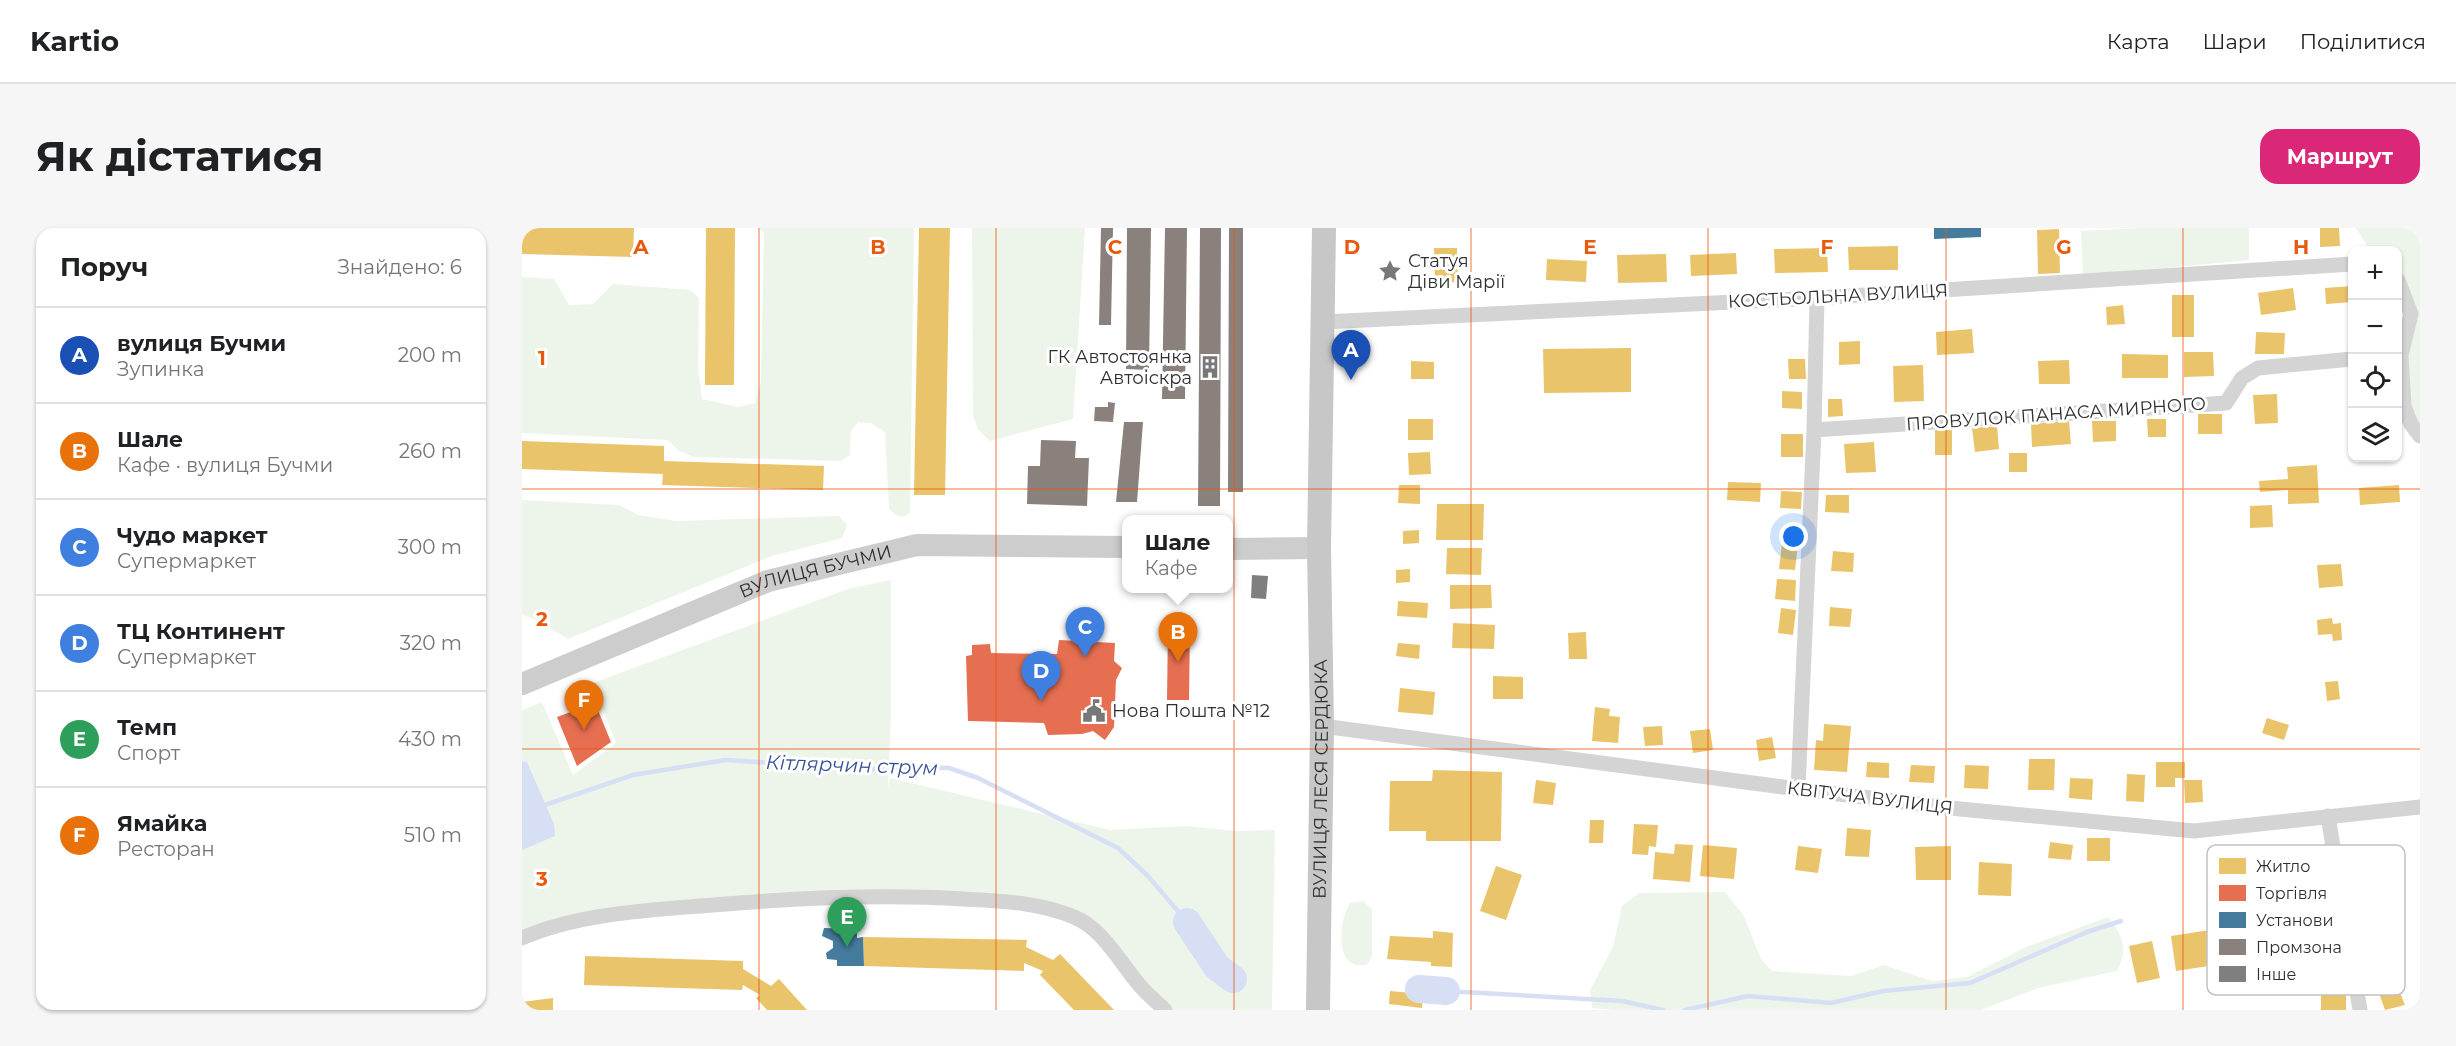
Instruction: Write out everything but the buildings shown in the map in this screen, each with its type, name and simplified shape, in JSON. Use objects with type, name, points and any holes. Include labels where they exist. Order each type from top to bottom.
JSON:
[{"type":"main road","name":"ВУЛИЦЯ ЛЕСЯ СЕРДЮКА","points":[[1318,1010],[1322,726],[1319,548],[1324,228]]},
{"type":"street","name":"КОСТЬОЛЬНА ВУЛИЦЯ","points":[[1323,322],[1817,298],[2348,264]]},
{"type":"street","points":[[2399,354],[2411,314],[2402,292]]},
{"type":"street","points":[[1798,789],[1814,430],[1817,298]]},
{"type":"street","name":"ПРОВУЛОК ПАНАСА МИРНОГО","points":[[1814,430],[2226,403],[2242,378],[2258,368],[2348,359]]},
{"type":"street","points":[[2402,386],[2404,406],[2411,424],[2420,436]]},
{"type":"street","name":"ВУЛИЦЯ БУЧМИ","points":[[522,684],[768,580],[917,546],[1122,547]]},
{"type":"street","points":[[1233,549],[1319,548]]},
{"type":"street","name":"КВІТУЧА ВУЛИЦЯ","points":[[1322,726],[1960,809],[2194,831],[2418,803]]},
{"type":"street","points":[[2328,816],[2333,845]]},
{"type":"street","points":[[522,938],[548,928],[629,913],[768,900],[902,895],[1006,901],[1047,907],[1084,922],[1103,939],[1143,989],[1166,1010]]},
{"type":"street","points":[[2358,995],[2360,1010]]},
{"type":"shaded area","points":[[757,228],[914,228],[910,512],[907,515],[902,517],[896,515],[889,508],[885,432],[871,423],[858,422],[851,431],[850,455],[840,461],[694,457],[679,451],[668,440],[522,433],[522,277],[554,279],[569,305],[593,304],[613,284],[690,290],[699,298],[698,368],[702,399],[738,407],[755,403],[761,382],[764,232]]},
{"type":"shaded area","points":[[972,228],[1085,228],[1073,419],[990,441],[978,429],[973,416]]},
{"type":"shaded area","points":[[2142,228],[2249,228],[2249,260],[2083,276],[2081,231]]},
{"type":"shaded area","points":[[2356,228],[2420,228],[2420,436],[2404,406],[2411,314],[2402,290],[2402,246],[2367,246]]},
{"type":"shaded area","points":[[522,500],[619,505],[638,515],[677,521],[839,516],[847,525],[842,538],[772,556],[568,639],[534,619],[522,615]]},
{"type":"shaded area","points":[[891,580],[891,719],[888,788],[890,778],[1110,830],[1187,826],[1235,831],[1275,830],[1272,1010],[1165,1010],[1103,939],[1047,907],[877,896],[629,913],[522,938],[522,710],[542,702],[573,775],[616,743],[593,683],[848,589]]},
{"type":"shaded area","points":[[1725,892],[1744,916],[1761,959],[1772,971],[1851,976],[1884,965],[1932,981],[1967,977],[2026,947],[2108,917],[2121,936],[2123,956],[2117,971],[2038,988],[1981,1010],[1615,1010],[1592,1008],[1590,990],[1613,947],[1622,906],[1639,893]]},
{"type":"shaded area","points":[[1363,901],[1372,909],[1372,957],[1367,965],[1358,965],[1347,960],[1341,935],[1344,917],[1350,903]]},
{"type":"water","points":[[522,761],[527,762],[554,824],[555,836],[522,850]]},
{"type":"waterway","name":"Кітлярчин струм","points":[[545,805],[633,775],[725,760],[889,770],[917,767],[949,768],[978,778],[1118,848],[1148,876],[1187,922]]},
{"type":"waterway","name":"Кітлярчин струм","points":[[1685,1010],[1748,996],[1831,1003],[1883,991],[1970,983],[2087,932],[2121,921]]},
{"type":"waterway","points":[[1187,922],[1217,967],[1233,979]]},
{"type":"waterway","points":[[1419,989],[1446,991]]},
{"type":"waterway","name":"Кітлярчин струм","points":[[1446,991],[1622,1001],[1663,1010]]},
{"type":"place","name":"Статуя Діви Марії","points":[[1390,271]]},
{"type":"place","name":"ГК Автостоянка Автоіскра","points":[[1210,367]]},
{"type":"place","name":"вулиця Бучми","points":[[1351,380]]},
{"type":"place","name":"Чудо маркет","points":[[1085,657]]},
{"type":"place","name":"Шале","points":[[1178,662]]},
{"type":"place","name":"ТЦ Континент","points":[[1041,701]]},
{"type":"place","name":"Нова Пошта №12","points":[[1094,711]]},
{"type":"place","name":"Ямайка","points":[[584,730]]},
{"type":"place","name":"Темп","points":[[847,947]]}]
